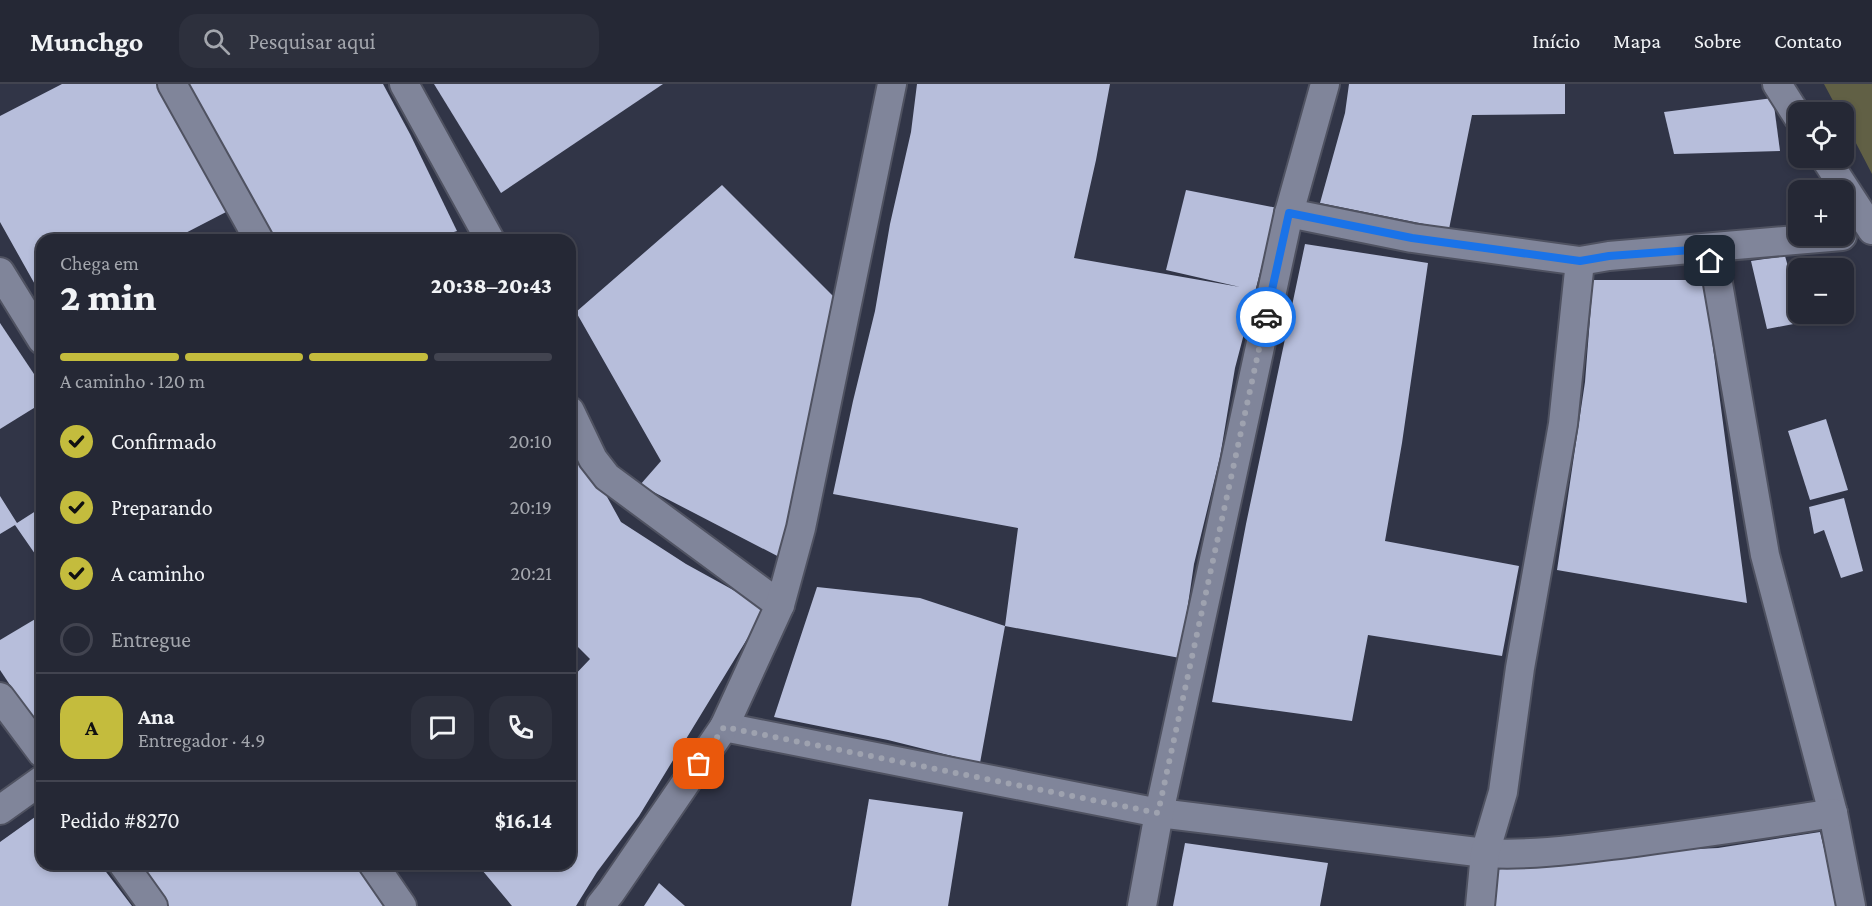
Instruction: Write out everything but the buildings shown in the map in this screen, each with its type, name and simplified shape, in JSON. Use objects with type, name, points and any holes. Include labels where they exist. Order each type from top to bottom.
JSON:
[{"type":"street","points":[[172,84],[256,234]]},
{"type":"street","points":[[404,84],[487,234]]},
{"type":"street","points":[[600,906],[724,727],[780,604],[801,528],[892,84]]},
{"type":"street","points":[[1142,906],[1158,813],[1289,213],[1325,84]]},
{"type":"street","points":[[1777,84],[1788,102]]},
{"type":"street","points":[[1831,168],[1872,231],[1854,233]]},
{"type":"street","points":[[1289,213],[1412,238],[1580,261],[1609,256],[1788,241]]},
{"type":"street","points":[[1705,249],[1716,272],[1765,555],[1833,813],[1851,906]]},
{"type":"street","points":[[1480,906],[1485,853],[1503,792],[1520,668],[1563,424],[1580,261]]},
{"type":"street","points":[[0,272],[36,330]]},
{"type":"street","points":[[576,424],[593,459],[607,477],[780,604]]},
{"type":"street","points":[[0,697],[36,745]]},
{"type":"street","points":[[724,727],[1158,813],[1485,853],[1513,855],[1586,848],[1735,829],[1833,813]]},
{"type":"street","points":[[0,810],[36,784]]},
{"type":"street","points":[[127,870],[153,906]]},
{"type":"street","points":[[377,870],[402,906]]},
{"type":"shaded area","points":[[1824,84],[1872,84],[1872,174],[1854,139],[1854,102],[1834,102]]},
{"type":"way so far","points":[[699,764],[724,727],[1158,813],[1266,317]]},
{"type":"route","points":[[1266,317],[1289,213],[1412,238],[1580,261],[1609,256],[1705,249],[1710,261]]}]
